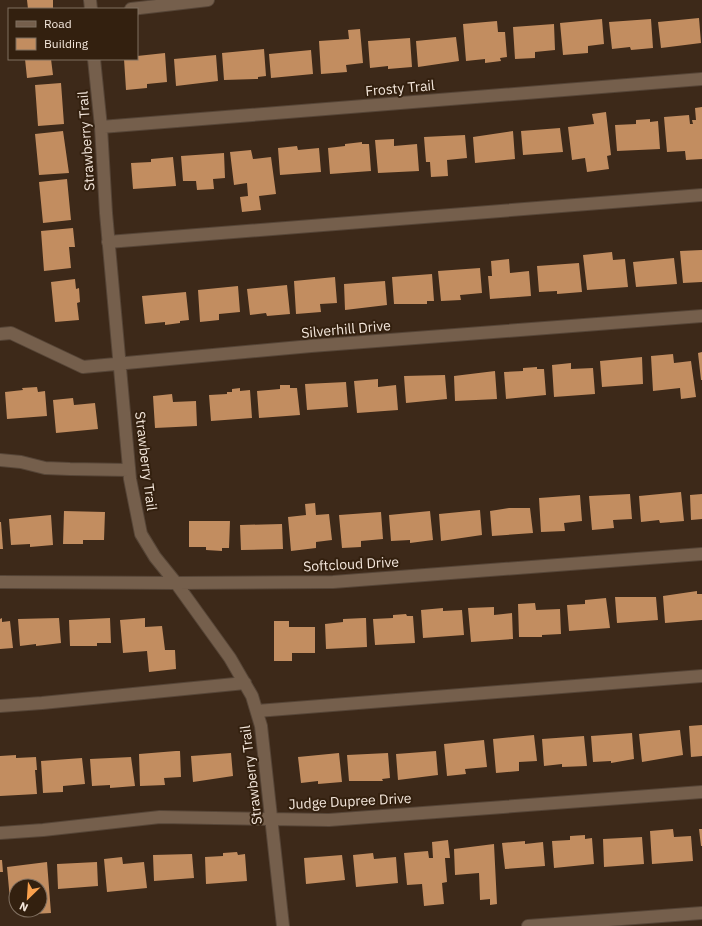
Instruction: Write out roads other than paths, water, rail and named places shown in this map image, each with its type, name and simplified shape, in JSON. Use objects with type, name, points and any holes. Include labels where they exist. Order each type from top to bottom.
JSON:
[{"type":"street","points":[[138,8],[208,0]]},
{"type":"street","name":"Strawberry Trail","points":[[94,60],[101,127],[108,242],[129,470],[141,534],[155,557],[176,583],[230,658],[252,696],[261,726],[283,926]]},
{"type":"street","name":"Frosty Trail","points":[[101,127],[702,79]]},
{"type":"street","points":[[108,242],[702,194]]},
{"type":"street","name":"Silverhill Drive","points":[[0,334],[11,333],[83,368],[311,346],[702,316]]},
{"type":"street","points":[[0,460],[21,462],[45,468],[129,470]]},
{"type":"street","name":"Softcloud Drive","points":[[0,582],[333,582],[702,554]]},
{"type":"street","points":[[257,711],[702,676]]},
{"type":"street","points":[[0,706],[245,684]]},
{"type":"street","name":"Judge Dupree Drive","points":[[0,833],[43,830],[160,817],[329,820],[702,792]]},
{"type":"street","points":[[528,926],[702,913]]}]
